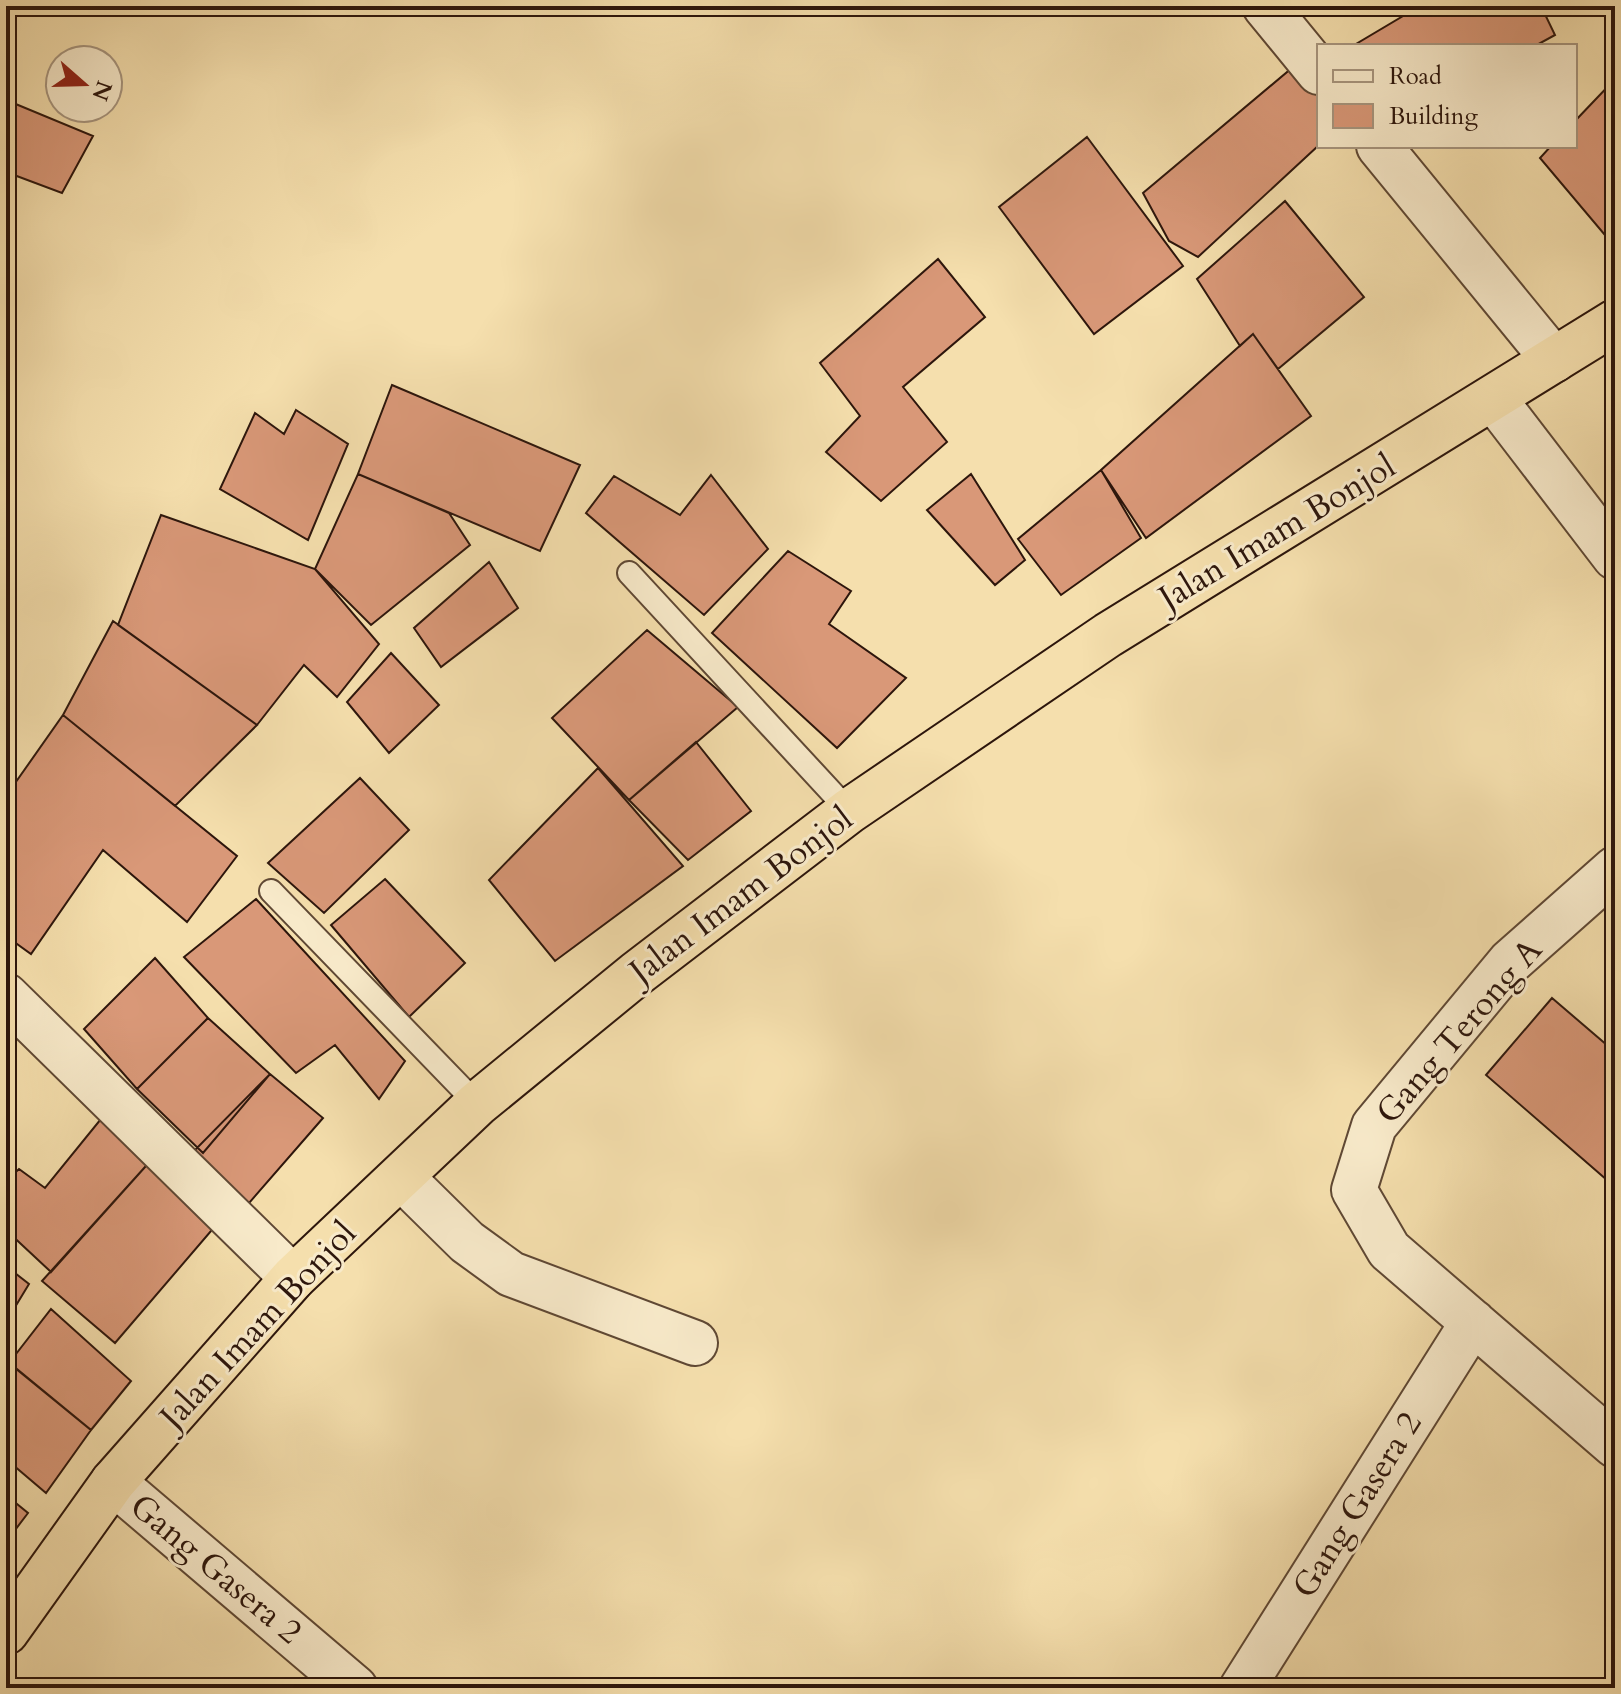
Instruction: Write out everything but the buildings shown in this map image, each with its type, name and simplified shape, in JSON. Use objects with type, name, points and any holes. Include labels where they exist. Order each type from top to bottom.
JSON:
[{"type":"highway","name":"Jalan Imam Bonjol","points":[[6,1632],[113,1482],[293,1278],[477,1104],[636,974],[849,811],[1108,635],[1615,322]]},
{"type":"street","points":[[1265,6],[1317,70]]},
{"type":"street","points":[[1381,148],[1554,360]]},
{"type":"street","points":[[1494,399],[1615,557]]},
{"type":"street","name":"Gang Terong A","points":[[1615,869],[1510,962],[1374,1126],[1354,1190],[1389,1250],[1615,1445]]},
{"type":"street","points":[[6,996],[293,1278]]},
{"type":"street","points":[[401,1177],[467,1242],[511,1274],[695,1343]]},
{"type":"street","name":"Gang Gasera 2","points":[[1242,1688],[1473,1322]]},
{"type":"street","name":"Gang Gasera 2","points":[[113,1482],[355,1688]]},
{"type":"lane","points":[[629,573],[849,811]]},
{"type":"lane","points":[[271,891],[477,1104]]}]
